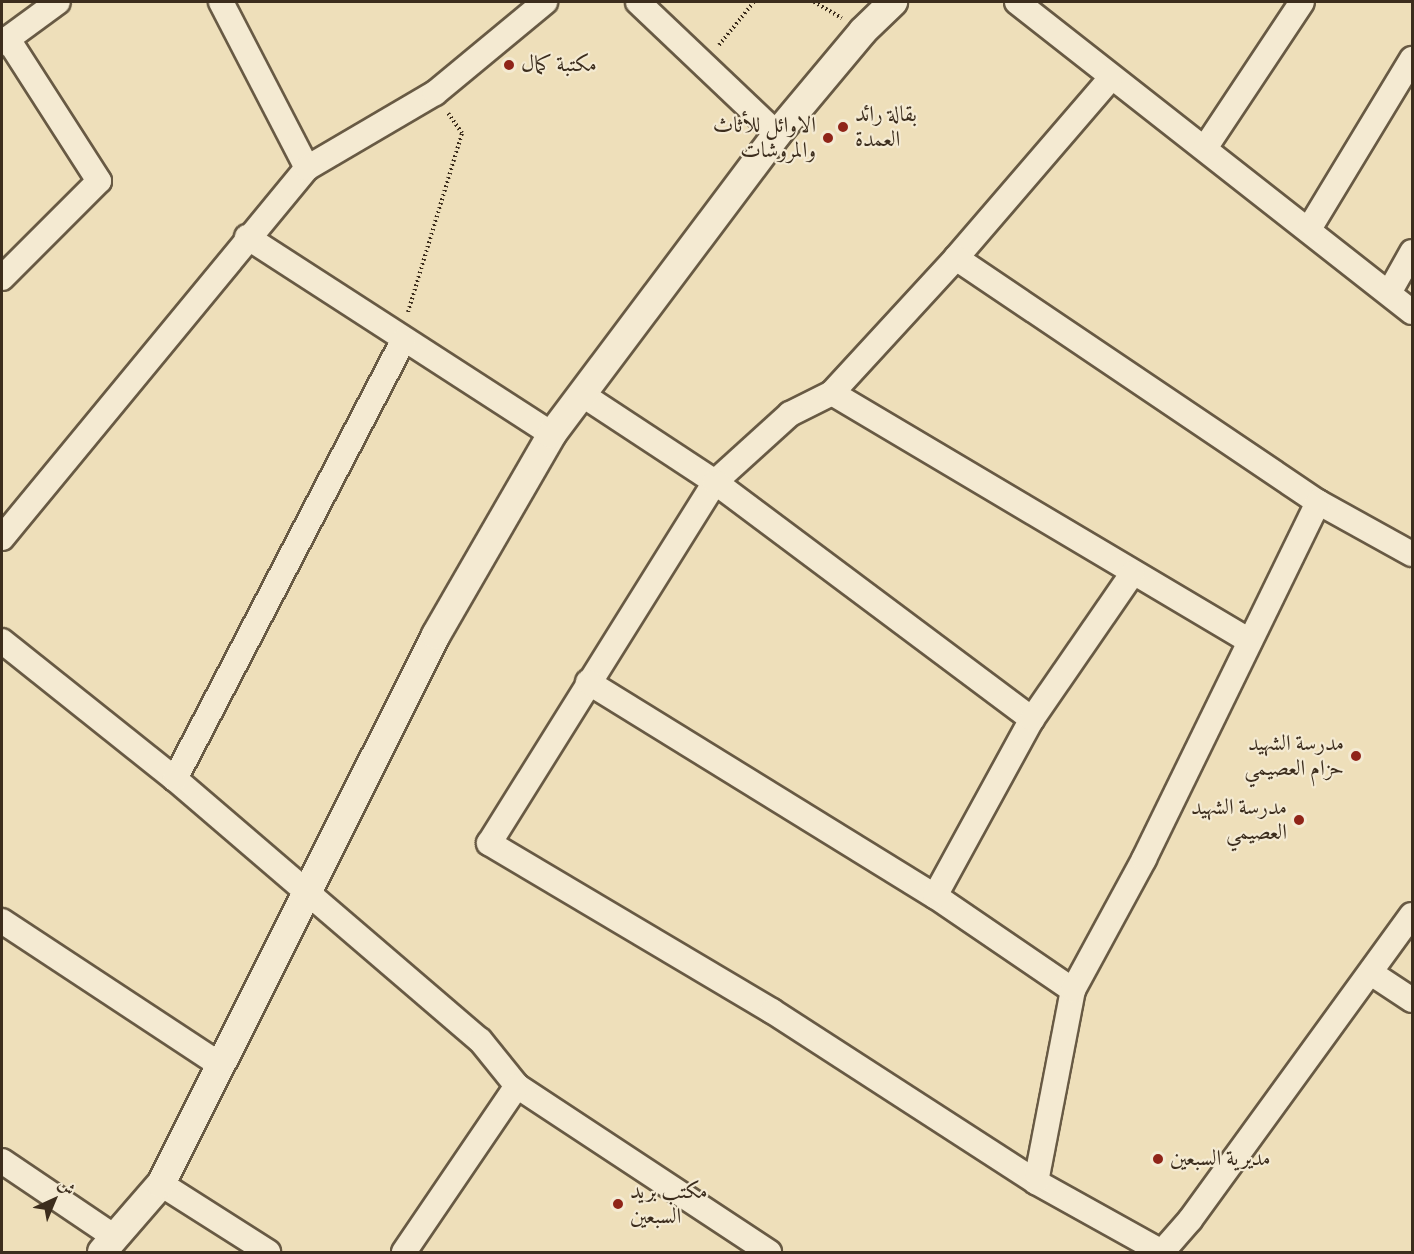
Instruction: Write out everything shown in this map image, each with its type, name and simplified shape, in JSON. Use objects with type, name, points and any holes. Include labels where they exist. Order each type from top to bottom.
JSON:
[{"type":"street","points":[[2,278],[99,181],[5,41],[58,2]]},
{"type":"street","points":[[221,2],[307,168]]},
{"type":"street","points":[[2,538],[247,237],[307,168],[435,93],[545,2]]},
{"type":"street","points":[[638,2],[777,134]]},
{"type":"street","points":[[2,1161],[108,1244],[160,1184],[308,895],[436,635],[552,434],[777,134],[863,31],[893,2]]},
{"type":"street","points":[[1017,2],[1110,79],[1205,148],[1413,312]]},
{"type":"street","points":[[1205,148],[1302,2]]},
{"type":"street","points":[[1309,229],[1413,59]]},
{"type":"street","points":[[1110,79],[956,258],[832,393],[790,414],[715,482],[489,843],[772,1011],[1036,1182],[1162,1252],[1413,915]]},
{"type":"street","points":[[247,237],[552,434]]},
{"type":"street","points":[[1389,292],[1413,252]]},
{"type":"street","points":[[956,258],[1318,502],[1413,554]]},
{"type":"street","points":[[175,779],[404,340]]},
{"type":"street","points":[[832,393],[1132,574],[1250,641]]},
{"type":"street","points":[[583,394],[715,482],[1032,719]]},
{"type":"street","points":[[1036,1182],[1073,990],[1144,859],[1318,502]]},
{"type":"street","points":[[935,896],[1032,719],[1132,574]]},
{"type":"street","points":[[2,641],[175,779],[480,1041],[517,1086],[769,1252]]},
{"type":"street","points":[[588,682],[935,896],[1073,990]]},
{"type":"street","points":[[2,921],[222,1066]]},
{"type":"street","points":[[1371,973],[1413,1000]]},
{"type":"street","points":[[404,1252],[517,1086]]},
{"type":"street","points":[[160,1184],[268,1252]]},
{"type":"path","points":[[704,64],[754,2]]},
{"type":"path","points":[[404,340],[407,314],[462,133],[435,93]]},
{"type":"place","name":"مكتبة كمال","points":[[509,65]]},
{"type":"place","name":"بقالة رائد العمدة","points":[[843,127]]},
{"type":"place","name":"الاوائل للأثاث والمروشات","points":[[828,138]]},
{"type":"place","name":"مدرسة الشهيد حزام العصيمي","points":[[1356,756]]},
{"type":"place","name":"مدرسة الشهيد العصيمي","points":[[1299,820]]},
{"type":"place","name":"مديرية السبعين","points":[[1158,1159]]},
{"type":"place","name":"مكتب بريد السبعين","points":[[618,1204]]}]
